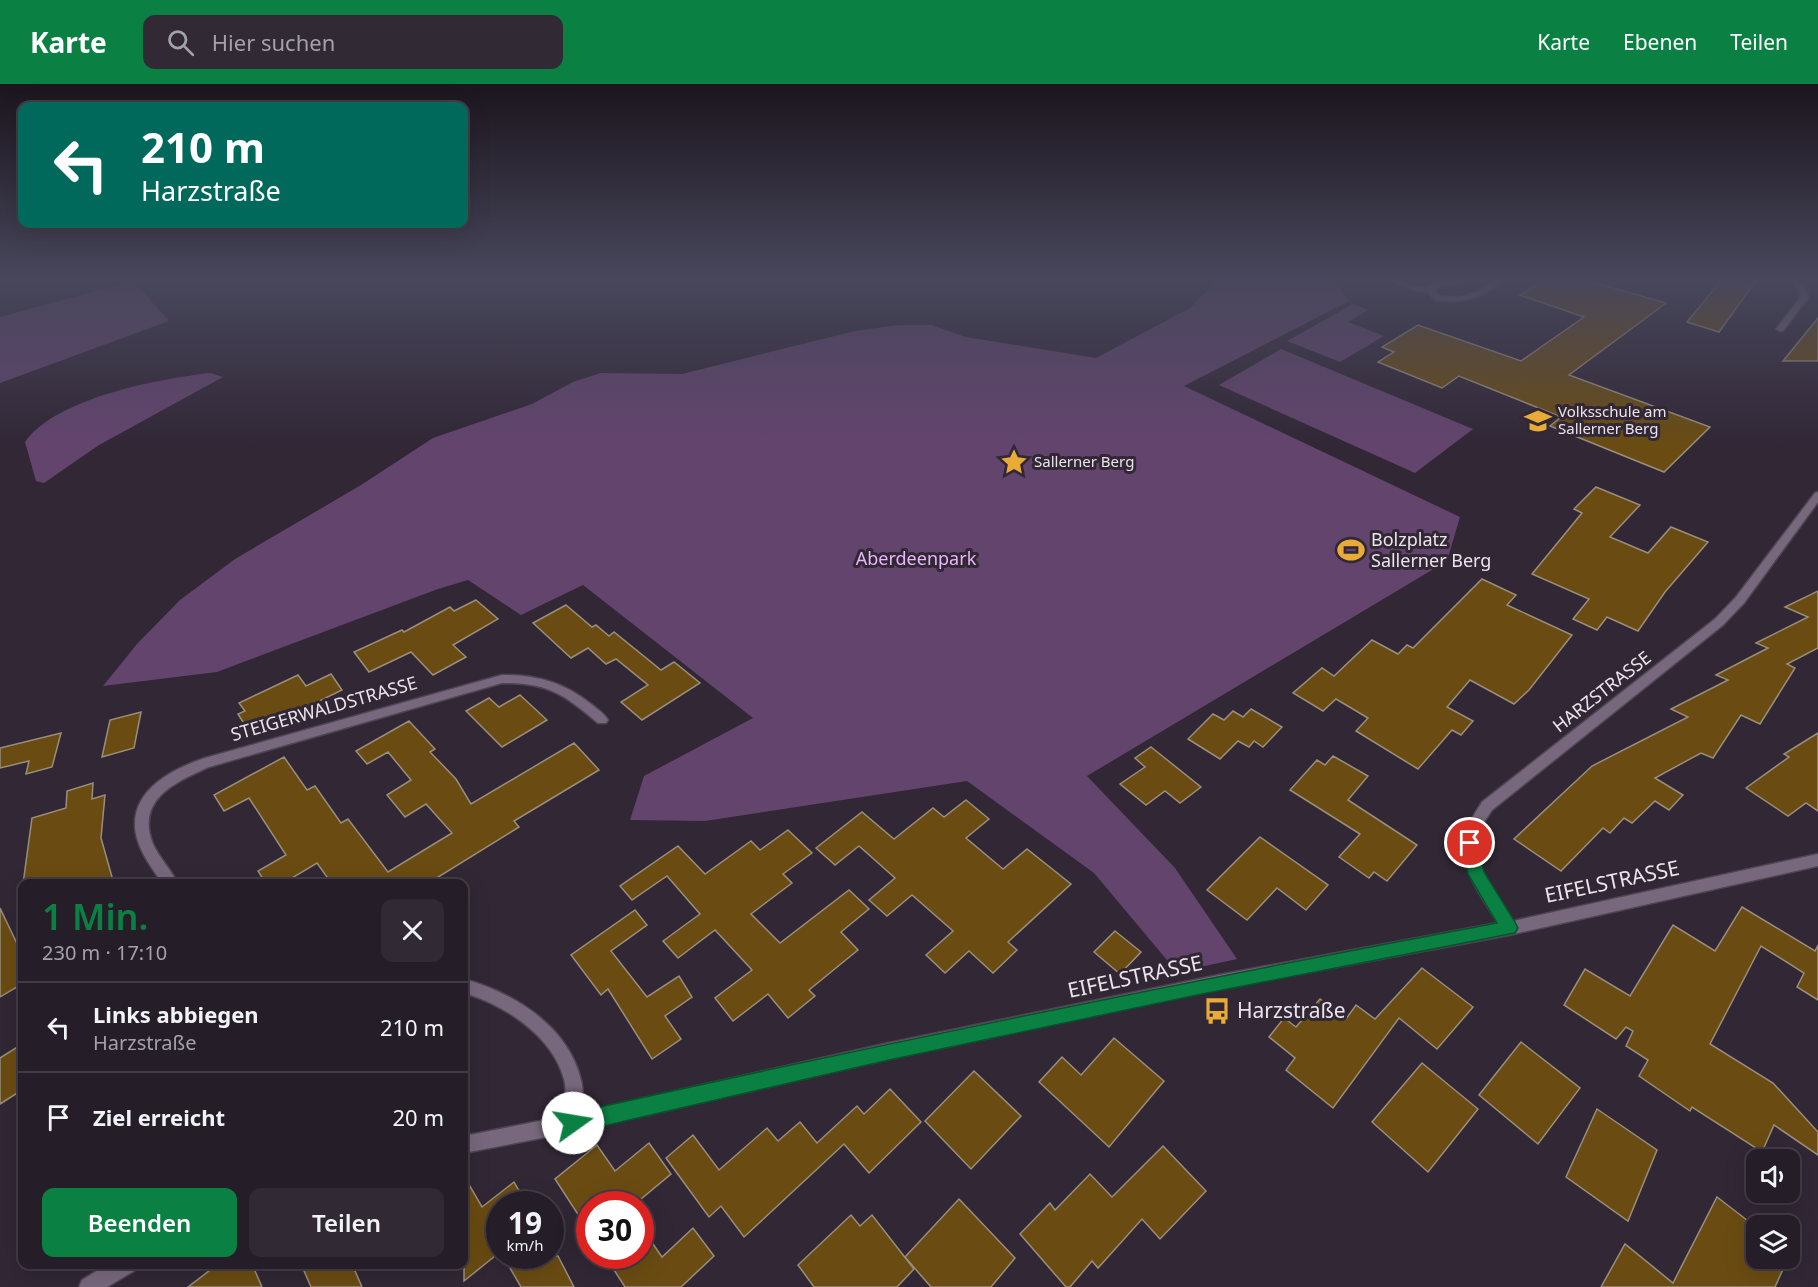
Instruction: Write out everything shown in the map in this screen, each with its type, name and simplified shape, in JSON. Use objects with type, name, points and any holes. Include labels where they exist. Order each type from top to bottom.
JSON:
[{"type":"street","name":"HARZSTRASSE","points":[[1509,928],[1476,874],[1470,843],[1475,826],[1487,806],[1719,622],[1740,600],[1818,495]]},
{"type":"street","name":"STEIGERWALDSTRASSE","points":[[168,879],[148,849],[140,831],[142,813],[153,795],[169,781],[205,763],[502,679],[545,681],[563,689],[602,720]]},
{"type":"street","name":"EIFELSTRASSE","points":[[468,1144],[573,1123],[889,1051],[1196,987],[1509,928],[1818,860]]},
{"type":"street","points":[[468,988],[509,1004],[541,1029],[565,1057],[573,1082],[573,1123]]},
{"type":"street","points":[[89,1287],[119,1269]]},
{"type":"green space","points":[[0,334],[133,334],[0,383]]},
{"type":"green space","name":"Aberdeenpark","points":[[842,334],[958,334],[1096,358],[1141,334],[1285,334],[1184,386],[1460,517],[1447,561],[1087,776],[1175,868],[1237,959],[1177,972],[1094,873],[967,781],[705,821],[630,820],[644,776],[753,718],[583,585],[521,615],[468,580],[438,589],[217,672],[103,686],[137,644],[180,600],[235,559],[361,485],[433,438],[532,404],[573,382],[601,373],[682,374]]},
{"type":"green space","points":[[1299,334],[1384,336],[1340,362],[1287,341]]},
{"type":"green space","points":[[1281,349],[1473,429],[1415,473],[1219,385]]},
{"type":"green space","points":[[210,373],[223,377],[99,445],[44,483],[36,481],[25,442],[40,427],[60,414],[83,402],[110,393],[164,380]]},
{"type":"building","points":[[1403,334],[1444,334],[1521,361],[1559,334],[1624,334],[1569,375],[1710,427],[1664,472],[1550,426],[1561,417],[1459,376],[1442,388],[1378,362],[1394,352],[1382,347]]},
{"type":"building","points":[[1805,334],[1818,334],[1818,361],[1783,361]]},
{"type":"building","points":[[1596,487],[1640,505],[1610,537],[1648,553],[1671,527],[1708,542],[1665,592],[1638,631],[1607,617],[1597,630],[1573,619],[1589,599],[1532,574],[1582,513],[1574,509]]},
{"type":"building","points":[[1482,579],[1516,595],[1507,605],[1572,635],[1529,690],[1514,704],[1470,680],[1447,707],[1473,721],[1461,735],[1452,730],[1418,769],[1356,731],[1368,718],[1336,699],[1323,711],[1293,693],[1322,668],[1334,676],[1372,640],[1398,654],[1407,645],[1413,648]]},
{"type":"building","points":[[1818,591],[1818,648],[1787,664],[1795,668],[1760,724],[1741,715],[1713,758],[1701,753],[1655,778],[1683,795],[1669,810],[1655,801],[1632,823],[1624,818],[1610,833],[1603,828],[1561,871],[1514,839],[1592,766],[1688,717],[1671,709],[1728,680],[1716,675],[1768,648],[1756,643],[1808,617],[1785,607]]},
{"type":"building","points":[[476,600],[498,619],[453,645],[466,657],[433,675],[411,652],[369,672],[354,652],[402,630],[404,632],[450,607],[454,611]]},
{"type":"building","points":[[566,605],[592,627],[596,625],[609,636],[614,632],[661,670],[674,662],[700,683],[642,720],[621,702],[648,685],[616,659],[606,664],[588,648],[571,658],[533,623]]},
{"type":"building","points":[[331,674],[342,690],[281,720],[278,715],[248,730],[238,714],[245,711],[239,703],[298,675],[306,686]]},
{"type":"building","points":[[520,695],[547,720],[502,747],[466,711],[489,698],[499,707]]},
{"type":"building","points":[[1251,709],[1282,727],[1263,747],[1254,741],[1249,747],[1238,741],[1220,759],[1188,739],[1213,714],[1224,720],[1233,711],[1243,717]]},
{"type":"building","points":[[141,712],[134,748],[102,757],[110,720]]},
{"type":"building","points":[[409,721],[435,749],[430,752],[456,779],[471,804],[574,743],[599,770],[514,821],[519,827],[435,879],[328,879],[317,863],[290,879],[263,879],[258,871],[286,855],[249,798],[224,811],[214,795],[284,757],[307,790],[315,786],[341,823],[348,819],[388,872],[452,833],[426,804],[405,817],[387,795],[411,780],[388,752],[367,764],[356,751]]},
{"type":"building","points":[[61,733],[52,767],[26,774],[29,761],[0,768],[0,748]]},
{"type":"building","points":[[1818,733],[1818,811],[1806,803],[1788,816],[1746,788],[1789,757],[1784,754]]},
{"type":"building","points":[[1151,747],[1201,787],[1180,803],[1165,791],[1146,805],[1120,784],[1145,767],[1135,758]]},
{"type":"building","points":[[1333,756],[1368,776],[1348,800],[1417,845],[1387,881],[1374,872],[1369,878],[1339,857],[1360,834],[1290,790],[1317,760],[1325,765]]},
{"type":"building","points":[[93,783],[92,799],[105,795],[101,838],[113,879],[24,879],[32,818],[66,808],[67,791]]},
{"type":"building","points":[[966,800],[989,819],[966,838],[1003,869],[1027,849],[1071,884],[1008,942],[1017,950],[993,973],[969,951],[945,973],[926,955],[953,931],[912,895],[887,916],[869,900],[895,878],[859,846],[835,865],[816,848],[862,812],[894,839],[933,808],[944,817]]},
{"type":"building","points":[[788,830],[812,853],[783,874],[792,883],[751,914],[780,943],[849,890],[869,909],[841,932],[858,950],[809,990],[815,996],[788,1018],[768,994],[733,1021],[715,998],[752,970],[715,930],[678,958],[663,941],[700,914],[667,876],[632,900],[620,886],[678,846],[705,874],[751,841],[760,850]]},
{"type":"building","points":[[1260,837],[1328,885],[1306,910],[1277,888],[1247,920],[1207,890]]},
{"type":"building","points":[[1742,907],[1815,951],[1818,945],[1818,1000],[1797,987],[1804,973],[1761,946],[1710,1044],[1773,1083],[1818,1132],[1818,1155],[1774,1125],[1763,1149],[1757,1149],[1692,1107],[1690,1111],[1639,1076],[1648,1060],[1626,1046],[1633,1031],[1626,1027],[1616,1039],[1564,1005],[1585,969],[1630,996],[1673,925],[1715,951]]},
{"type":"building","points":[[0,908],[18,946],[18,986],[0,997]]},
{"type":"building","points":[[635,910],[647,925],[611,951],[647,997],[679,976],[692,997],[665,1016],[681,1039],[652,1059],[608,989],[601,995],[571,955]]},
{"type":"building","points":[[1115,931],[1141,952],[1120,974],[1094,952]]},
{"type":"building","points":[[1422,968],[1473,1007],[1437,1049],[1399,1018],[1333,1108],[1286,1070],[1295,1058],[1269,1037],[1284,1018],[1296,1027],[1320,999],[1346,1019],[1356,1005],[1375,1019]]},
{"type":"building","points":[[1114,1038],[1164,1081],[1109,1147],[1039,1082],[1062,1057],[1081,1075]]},
{"type":"building","points":[[1521,1042],[1580,1088],[1538,1144],[1479,1095]]},
{"type":"building","points":[[18,1047],[18,1093],[0,1104],[0,1058]]},
{"type":"building","points":[[1422,1063],[1478,1109],[1428,1172],[1372,1122]]},
{"type":"building","points":[[974,1071],[1021,1116],[971,1169],[925,1121]]},
{"type":"building","points":[[890,1089],[921,1122],[869,1173],[844,1144],[744,1237],[721,1206],[709,1217],[666,1158],[693,1135],[719,1170],[767,1128],[778,1141],[800,1122],[817,1143],[857,1106],[864,1114]]},
{"type":"building","points":[[1597,1109],[1657,1150],[1628,1221],[1566,1177]]},
{"type":"building","points":[[649,1143],[671,1174],[651,1191],[576,1191],[576,1211],[555,1179],[597,1145],[615,1171]]},
{"type":"building","points":[[1163,1146],[1206,1191],[1160,1239],[1142,1219],[1098,1268],[1092,1261],[1070,1287],[1066,1287],[1020,1234],[1050,1203],[1055,1210],[1090,1174],[1112,1197]]},
{"type":"building","points":[[514,1182],[519,1191],[502,1191]]},
{"type":"building","points":[[468,1183],[482,1207],[486,1204],[486,1263],[464,1281],[464,1269],[468,1269]]},
{"type":"building","points":[[1717,1197],[1746,1219],[1746,1269],[1783,1269],[1775,1287],[1601,1287],[1625,1244],[1673,1283]]},
{"type":"building","points":[[959,1199],[1015,1258],[991,1287],[931,1287],[905,1257]]},
{"type":"building","points":[[851,1215],[860,1226],[872,1215],[914,1269],[897,1287],[814,1287],[798,1265]]},
{"type":"building","points":[[693,1228],[714,1256],[681,1287],[625,1287],[613,1269],[654,1269],[654,1245],[662,1257]]},
{"type":"building","points":[[564,1268],[574,1287],[521,1287],[511,1269]]},
{"type":"building","points":[[211,1269],[254,1269],[262,1287],[188,1287]]},
{"type":"building","points":[[303,1269],[354,1269],[362,1287],[311,1287]]},
{"type":"place","name":"Volksschule am Sallerner Berg","points":[[1538,421]]},
{"type":"place","name":"Sallerner Berg","points":[[1014,462]]},
{"type":"place","name":"Bolzplatz Sallerner Berg","points":[[1351,550]]},
{"type":"place","name":"Harzstraße","points":[[1217,1011]]},
{"type":"route","points":[[573,1123],[889,1051],[1197,987],[1509,928],[1476,874],[1470,843]]}]
